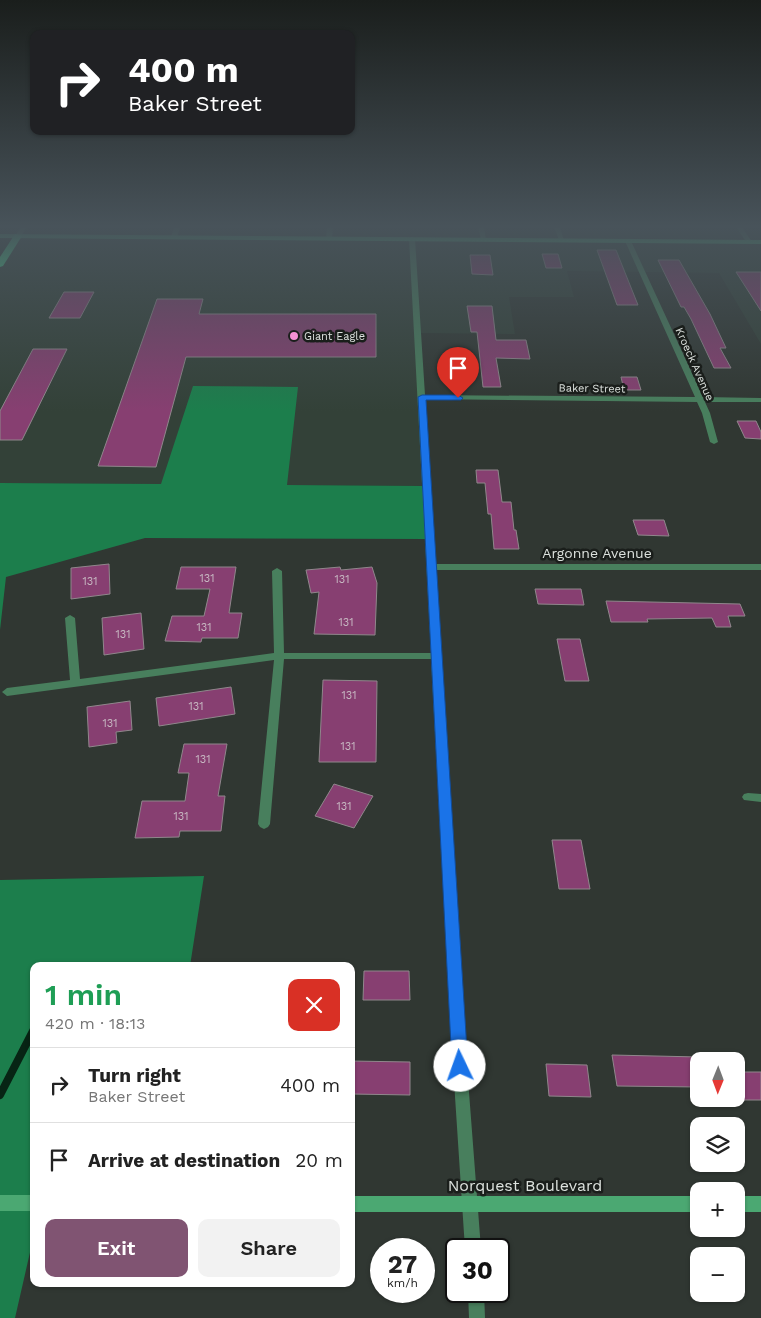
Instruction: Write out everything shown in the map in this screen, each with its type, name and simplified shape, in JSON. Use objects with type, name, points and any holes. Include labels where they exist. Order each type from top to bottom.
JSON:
[{"type":"street","points":[[415,289],[460,1066],[472,1238]]},
{"type":"street","name":"Kroeck Avenue","points":[[650,289],[706,413],[714,442]]},
{"type":"street","name":"Baker Street","points":[[422,397],[761,400]]},
{"type":"street","name":"Argonne Avenue","points":[[432,567],[761,567]]},
{"type":"street","points":[[264,824],[279,656],[277,571]]},
{"type":"street","points":[[70,618],[75,683]]},
{"type":"street","points":[[7,692],[279,656],[437,656]]},
{"type":"street","points":[[748,797],[761,798]]},
{"type":"street","points":[[0,1204],[30,1204]]},
{"type":"street","name":"Norquest Boulevard","points":[[355,1204],[690,1204]]},
{"type":"street","points":[[745,1204],[761,1204]]},
{"type":"street","points":[[476,1303],[477,1318]]},
{"type":"shaded area","points":[[0,289],[572,289],[574,297],[509,297],[515,334],[418,333],[427,486],[0,483]]},
{"type":"shaded area","points":[[728,289],[761,289],[761,344]]},
{"type":"green space","points":[[193,386],[298,387],[287,485],[427,486],[430,539],[145,538],[6,577],[0,630],[0,483],[161,484]]},
{"type":"green space","points":[[204,876],[191,962],[30,962],[30,1252],[15,1318],[0,1318],[0,880]]},
{"type":"building","points":[[611,289],[631,289],[638,305],[617,305]]},
{"type":"building","points":[[672,289],[695,289],[726,348],[720,348],[731,368],[714,368],[691,319],[684,307],[681,307]]},
{"type":"building","points":[[747,289],[761,289],[761,311]]},
{"type":"building","points":[[64,292],[94,292],[80,318],[49,318]]},
{"type":"building","points":[[157,299],[203,299],[199,314],[376,314],[376,357],[186,357],[156,467],[98,466]]},
{"type":"building","points":[[467,306],[492,306],[496,340],[526,340],[530,359],[496,358],[501,387],[483,387],[477,332],[471,332]]},
{"type":"building","points":[[33,349],[67,349],[22,440],[0,440],[0,411]]},
{"type":"building","points":[[621,377],[637,377],[641,390],[624,390]]},
{"type":"building","points":[[737,421],[756,421],[761,432],[761,439],[745,438]]},
{"type":"building","points":[[476,470],[498,470],[502,502],[511,502],[514,530],[516,530],[519,549],[494,549],[491,514],[488,514],[485,483],[477,483]]},
{"type":"building","points":[[633,520],[664,520],[669,536],[638,535]]},
{"type":"building","points":[[109,564],[110,594],[71,599],[71,568]]},
{"type":"building","points":[[181,567],[236,567],[229,613],[242,613],[238,638],[202,638],[201,642],[165,641],[172,616],[204,616],[210,589],[176,589]]},
{"type":"building","points":[[340,567],[341,570],[372,567],[377,583],[375,635],[314,634],[319,592],[311,593],[306,570]]},
{"type":"building","points":[[535,589],[581,589],[584,605],[538,604]]},
{"type":"building","points":[[606,601],[740,604],[745,616],[728,616],[731,627],[716,627],[712,618],[647,619],[648,622],[611,622]]},
{"type":"building","points":[[141,613],[144,649],[104,655],[102,618]]},
{"type":"building","points":[[557,639],[580,639],[589,681],[565,681]]},
{"type":"building","points":[[323,680],[377,681],[376,762],[319,762]]},
{"type":"building","points":[[231,687],[235,714],[159,726],[156,698]]},
{"type":"building","points":[[130,701],[132,730],[116,732],[117,743],[89,747],[87,707]]},
{"type":"building","points":[[184,744],[227,744],[218,796],[225,796],[221,831],[180,831],[179,837],[135,838],[142,801],[185,801],[189,773],[178,773]]},
{"type":"building","points":[[334,784],[373,796],[354,828],[315,816]]},
{"type":"building","points":[[552,840],[581,840],[590,889],[559,889]]},
{"type":"building","points":[[364,971],[409,971],[410,1000],[363,1000]]},
{"type":"building","points":[[612,1055],[690,1057],[690,1087],[617,1086]]},
{"type":"building","points":[[355,1061],[410,1062],[410,1095],[355,1094]]},
{"type":"building","points":[[546,1064],[587,1065],[591,1097],[549,1096]]},
{"type":"building","points":[[745,1072],[761,1072],[761,1100],[745,1100]]},
{"type":"waterway","points":[[0,1095],[30,1037]]},
{"type":"place","name":"Giant Eagle","points":[[294,336]]},
{"type":"route","points":[[458,398],[422,397],[422,428],[432,567],[460,1066]]}]
